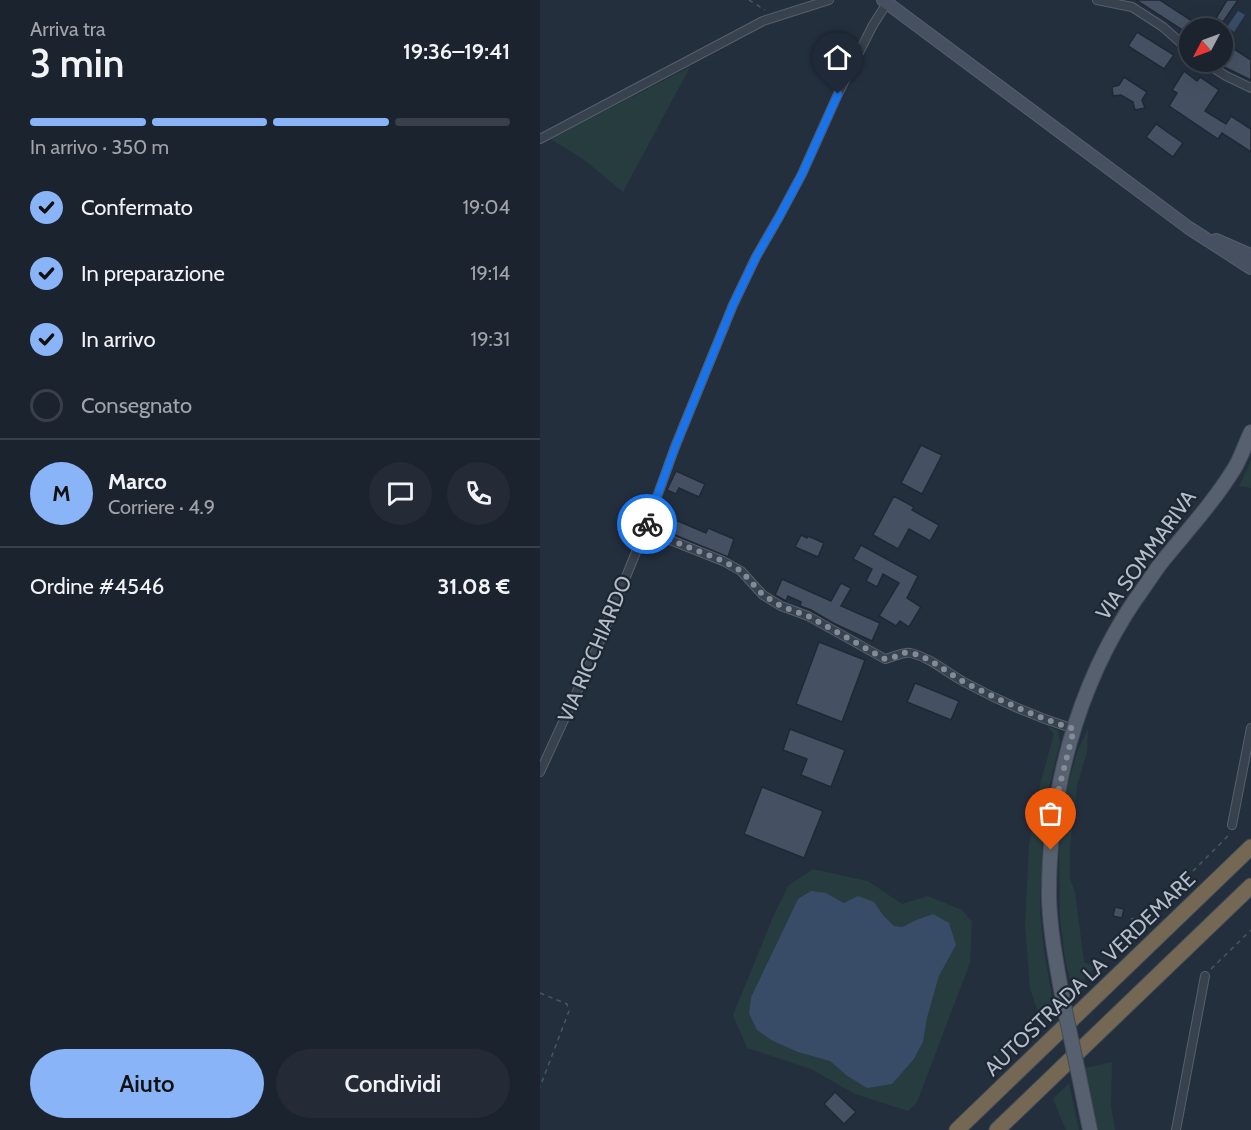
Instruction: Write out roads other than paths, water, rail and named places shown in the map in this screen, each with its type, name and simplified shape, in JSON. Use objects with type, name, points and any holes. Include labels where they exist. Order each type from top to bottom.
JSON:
[{"type":"highway","name":"AUTOSTRADA LA VERDEMARE","points":[[957,1130],[1251,847]]},
{"type":"highway","points":[[997,1130],[1251,886]]},
{"type":"main road","points":[[885,1],[1159,206],[1251,268]]},
{"type":"main road","points":[[1159,206],[1213,239],[1251,255]]},
{"type":"main road","name":"VIA SOMMARIVA","points":[[1090,1130],[1053,947],[1049,869],[1056,800],[1074,729],[1090,683],[1109,642],[1161,563],[1200,517],[1234,468],[1251,432]]},
{"type":"street","points":[[540,139],[763,21],[829,0]]},
{"type":"street","points":[[1097,0],[1132,7],[1179,42]]},
{"type":"street","name":"VIA RICCHIARDO","points":[[540,772],[597,648],[733,305],[756,257],[802,174],[838,94],[885,1]]},
{"type":"street","points":[[1220,72],[1251,88]]},
{"type":"street","points":[[645,530],[723,561],[741,571],[763,595],[781,606],[808,616],[885,659],[909,652],[928,659],[991,696],[1051,722],[1074,729]]},
{"type":"street","points":[[1232,825],[1251,728]]},
{"type":"street","points":[[1176,1130],[1205,976]]},
{"type":"water","points":[[1238,11],[1245,15],[1234,32],[1233,31],[1233,18]]},
{"type":"water","points":[[811,891],[826,893],[844,903],[858,896],[874,902],[894,926],[902,927],[933,914],[949,923],[956,945],[939,976],[923,1042],[914,1059],[892,1084],[867,1088],[846,1075],[830,1061],[798,1052],[773,1041],[757,1030],[749,1013],[751,997],[798,899]]}]
